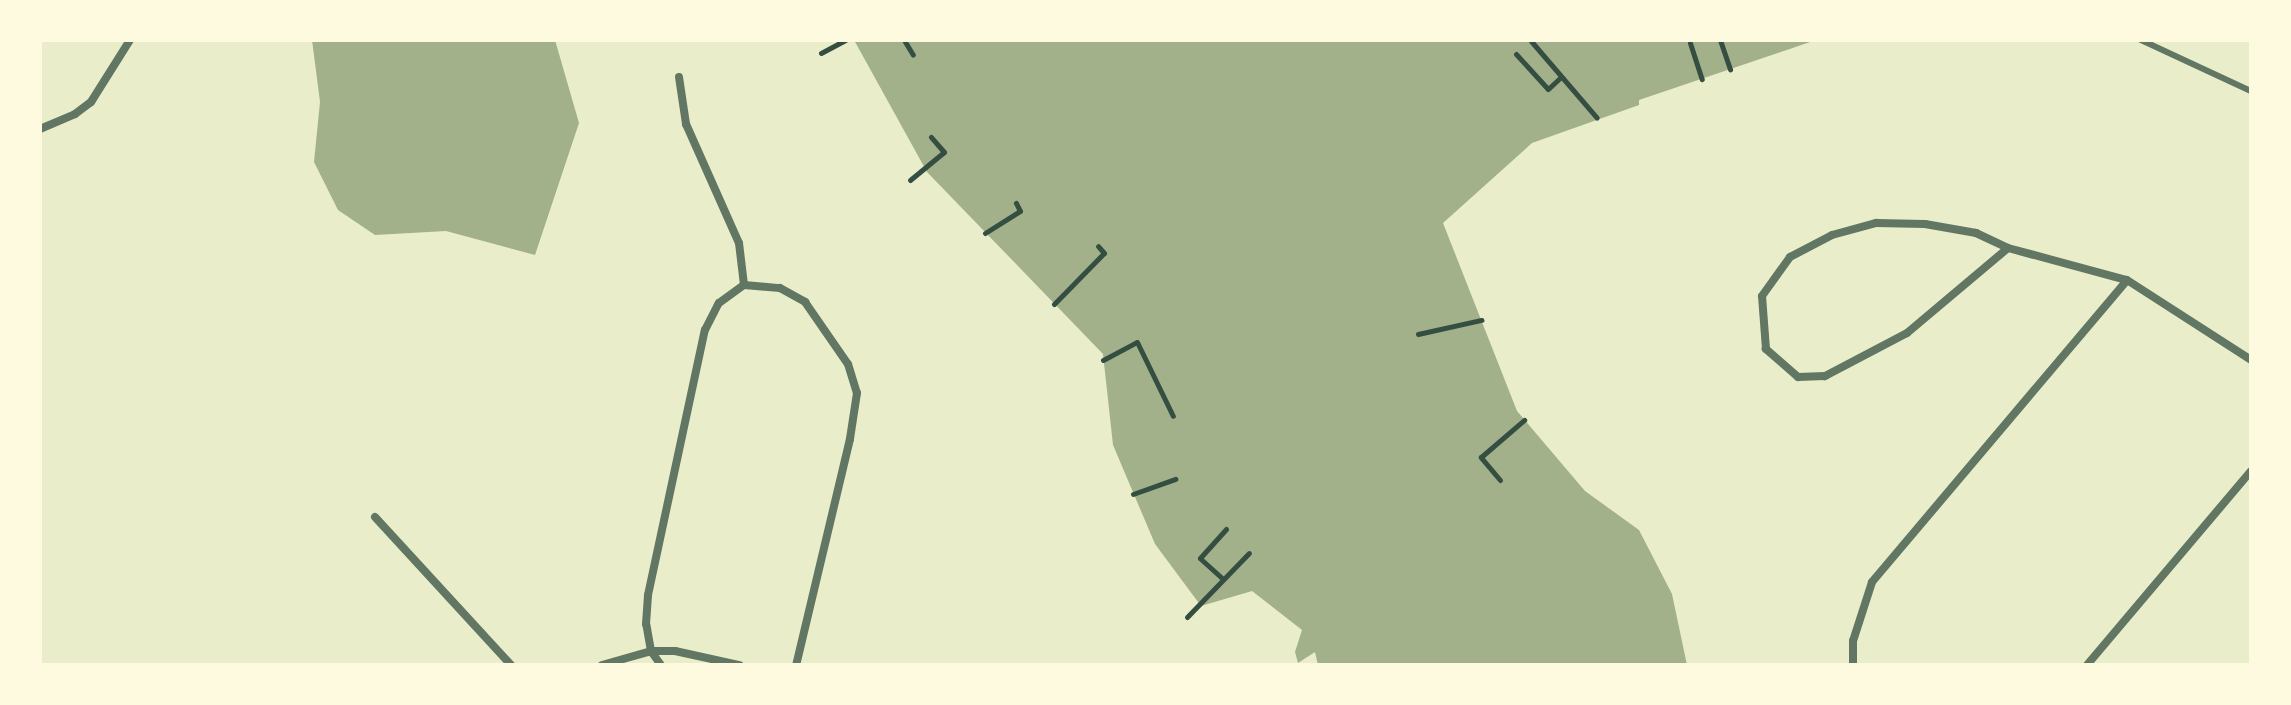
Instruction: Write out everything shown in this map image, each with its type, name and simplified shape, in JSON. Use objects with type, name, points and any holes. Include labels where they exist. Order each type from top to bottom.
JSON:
[{"type":"street","points":[[40,129],[75,114],[91,102],[130,40]]},
{"type":"street","points":[[679,77],[686,124],[739,243],[744,285]]},
{"type":"street","points":[[2008,248],[1907,333],[1825,376],[1798,377],[1766,349],[1762,296],[1790,257],[1832,235],[1876,223],[1925,224],[1976,233],[2008,248],[2127,280],[2251,360]]},
{"type":"street","points":[[1853,665],[1853,641],[1872,582],[2127,280]]},
{"type":"street","points":[[661,665],[651,651],[646,624],[648,595],[705,330],[719,303],[744,285],[780,288],[805,302],[848,364],[857,393],[850,439],[796,665]]},
{"type":"street","points":[[2087,665],[2251,471]]},
{"type":"street","points":[[375,517],[511,665]]},
{"type":"street","points":[[602,665],[651,651],[675,651],[739,665]]},
{"type":"lane","points":[[2141,40],[2251,91]]},
{"type":"path","points":[[821,53],[845,40]]},
{"type":"path","points":[[904,40],[913,55]]},
{"type":"path","points":[[1720,40],[1730,69]]},
{"type":"path","points":[[1531,41],[1597,118]]},
{"type":"path","points":[[1690,43],[1702,79]]},
{"type":"path","points":[[1516,54],[1548,89],[1561,77]]},
{"type":"path","points":[[910,180],[944,152],[931,137]]},
{"type":"path","points":[[985,233],[1020,211],[1016,203]]},
{"type":"path","points":[[1054,304],[1104,253],[1098,246]]},
{"type":"path","points":[[1418,334],[1481,320]]},
{"type":"path","points":[[1103,360],[1137,342],[1173,416]]},
{"type":"path","points":[[1500,480],[1481,457],[1524,420]]},
{"type":"path","points":[[1133,494],[1175,479]]},
{"type":"path","points":[[1223,579],[1200,558],[1226,529]]},
{"type":"path","points":[[1187,617],[1249,553]]},
{"type":"shaded area","points":[[312,40],[555,40],[579,123],[535,255],[446,231],[375,235],[338,210],[314,162],[320,102]]},
{"type":"shaded area","points":[[854,40],[1816,40],[1639,100],[1639,105],[1532,143],[1443,223],[1517,411],[1585,491],[1639,530],[1672,594],[1687,665],[1318,665],[1315,652],[1298,663],[1295,652],[1302,630],[1252,591],[1201,606],[1155,544],[1113,445],[1103,354],[927,172]]}]
